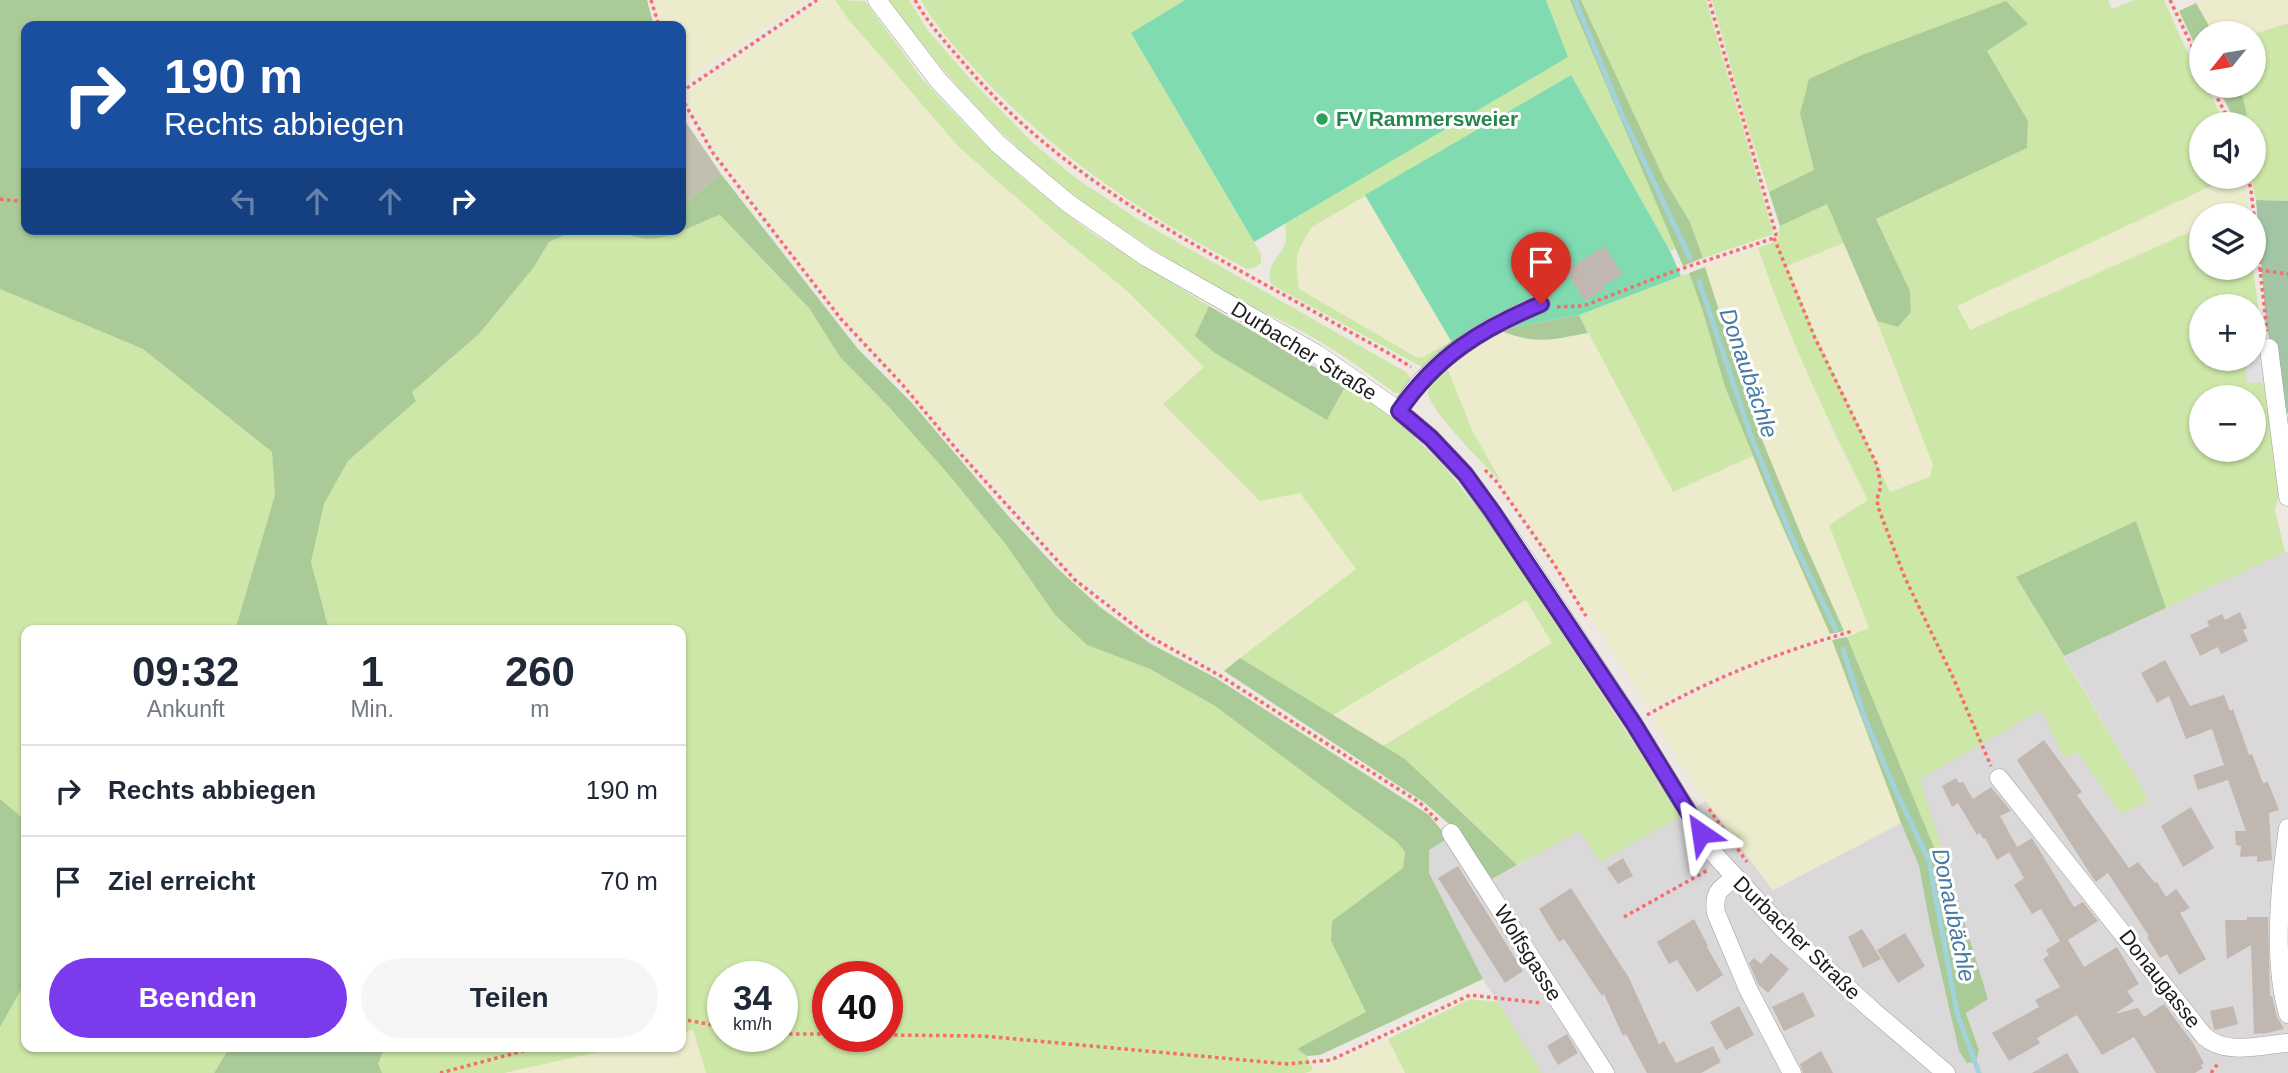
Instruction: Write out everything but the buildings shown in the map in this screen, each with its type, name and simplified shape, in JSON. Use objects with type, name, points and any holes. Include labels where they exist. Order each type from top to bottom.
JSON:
[{"type":"street","name":"Durbacher Straße","points":[[877,0],[938,80],[998,144],[1068,203],[1146,257],[1317,355],[1399,411],[1431,438],[1465,474],[1518,548],[1634,724],[1715,855],[1797,942],[1946,1073]]},
{"type":"street","points":[[1399,411],[1421,380],[1468,341],[1499,321],[1541,304]]},
{"type":"street","points":[[2269,348],[2288,497]]},
{"type":"street","name":"Donaugasse","points":[[1999,778],[2214,1045],[2227,1048],[2288,1043]]},
{"type":"street","points":[[2288,828],[2279,950],[2281,991],[2288,1014]]},
{"type":"street","name":"Wolfsgasse","points":[[1451,833],[1605,1073]]},
{"type":"street","points":[[1735,878],[1717,892],[1714,901],[1716,913],[1748,989],[1792,1073]]},
{"type":"path","points":[[651,0],[657,21]]},
{"type":"path","points":[[686,91],[817,0]]},
{"type":"path","points":[[915,0],[926,19],[979,81],[1017,120],[1058,156],[1167,231],[1411,367],[1421,380]]},
{"type":"path","points":[[1709,0],[1773,222],[1776,234],[1774,238],[1815,338],[1877,465],[1881,486],[1877,499],[1878,507],[1905,578],[1999,778]]},
{"type":"path","points":[[2171,0],[2189,39]]},
{"type":"path","points":[[686,103],[713,153],[841,319],[1075,580],[1146,634],[1219,675],[1420,803],[1451,833]]},
{"type":"path","points":[[0,199],[21,201]]},
{"type":"path","points":[[1541,304],[1559,307],[1583,306],[1669,273],[1774,238]]},
{"type":"path","points":[[2266,271],[2288,274]]},
{"type":"path","points":[[2260,280],[2269,348]]},
{"type":"path","points":[[1634,724],[1677,698],[1749,665],[1853,631]]},
{"type":"path","points":[[1624,917],[1706,871]]},
{"type":"path","points":[[903,1035],[983,1036],[1287,1064],[1331,1059],[1470,995],[1561,1005]]},
{"type":"path","points":[[686,1020],[707,1024]]},
{"type":"path","points":[[440,1073],[519,1052]]},
{"type":"shaded area","points":[[686,122],[721,174],[686,202]]},
{"type":"shaded area","points":[[2246,371],[2264,371],[2265,382],[2247,383]]},
{"type":"shaded area","points":[[2288,552],[2288,1073],[1542,1073],[1483,979],[1429,873],[1429,850],[1457,831],[1493,879],[1580,830],[1681,816],[1706,801],[1773,890],[1901,823],[1919,866],[1959,1051],[1979,1050],[1966,1012],[1988,999],[1919,779],[2041,709],[2064,758],[2077,752],[2121,814],[2149,800],[2064,656]]},
{"type":"green space","points":[[0,0],[647,0],[653,21],[21,21],[21,235],[565,235],[549,242],[534,267],[479,334],[412,392],[416,401],[348,461],[324,504],[311,562],[328,625],[236,625],[275,495],[272,452],[143,349],[0,289]]},
{"type":"green space","points":[[655,0],[807,0],[686,80],[686,21],[661,21]]},
{"type":"green space","points":[[823,0],[835,0],[849,20],[960,148],[1126,290],[1205,368],[1163,404],[1300,493],[1357,569],[1224,671],[1147,632],[1077,577],[843,318],[716,151],[686,94]]},
{"type":"green space","points":[[835,0],[865,1],[922,79],[979,139],[1020,176],[1090,232],[1209,306],[1195,336],[1327,420],[1346,385],[1391,414],[1444,466],[1498,534],[1681,816],[1600,862],[1580,831],[1517,865],[1405,759],[1383,746],[1552,643],[1526,600],[1333,715],[1240,658],[1356,569],[1300,493],[1260,501],[1163,404],[1204,367],[1126,290],[960,148],[849,20]]},
{"type":"green space","points":[[888,0],[909,0],[928,31],[973,82],[1033,143],[1077,179],[1142,222],[1406,372],[1411,380],[1405,392],[1395,393],[1352,362],[1298,329],[1181,266],[1070,192],[1012,143],[985,116],[935,60]]},
{"type":"green space","points":[[921,0],[1185,0],[1131,33],[1261,254],[1261,263],[1247,269],[1171,227],[1067,155],[1035,128],[973,67],[939,27]]},
{"type":"green space","name":"FV Rammersweier","points":[[1185,0],[1546,0],[1568,57],[1254,242],[1131,33]]},
{"type":"green space","points":[[1546,0],[1570,0],[1676,248],[1670,251],[1571,75],[1312,227],[1299,250],[1299,289],[1416,357],[1422,358],[1451,341],[1454,346],[1422,367],[1272,285],[1271,267],[1286,241],[1285,223],[1567,57]]},
{"type":"green space","points":[[1570,0],[1581,0],[1664,179],[1690,222],[1703,258],[1683,266]]},
{"type":"green space","points":[[1581,0],[1706,0],[1773,232],[1771,235],[1703,258],[1690,222],[1664,180]]},
{"type":"green space","points":[[1712,0],[2108,0],[2112,9],[2134,0],[2164,0],[2189,54],[2189,98],[2213,98],[2219,112],[2189,112],[2189,189],[2205,189],[1957,306],[1970,330],[2189,232],[2189,280],[2255,280],[2256,294],[2189,294],[2189,371],[2246,371],[2247,383],[2265,382],[2265,385],[2189,385],[2189,462],[2266,462],[2266,389],[2281,488],[2275,510],[2285,552],[2166,608],[2136,521],[2016,577],[2149,800],[2121,814],[2077,752],[2064,758],[2041,710],[1920,779],[1955,892],[1947,880],[1847,637],[1869,628],[1829,525],[1868,500],[1808,376],[1758,248],[1777,241],[1780,226],[1827,203],[1844,243],[1787,266],[1815,334],[1890,492],[1930,477],[1933,465],[1877,321],[1898,327],[1911,311],[1910,291],[1876,219],[2027,148],[2028,121],[1987,51],[2028,24],[1800,114],[1814,170],[1769,192]]},
{"type":"green space","points":[[2204,0],[2288,0],[2288,23],[2266,30],[2266,21],[2206,21],[2196,3]]},
{"type":"green space","points":[[2006,1],[2028,24],[1987,51],[2028,121],[2027,148],[1876,219],[1910,291],[1911,312],[1898,327],[1877,321],[1827,204],[1780,226],[1769,192],[1814,170],[1800,114],[1809,79],[1862,55]]},
{"type":"green space","points":[[2196,3],[2206,21],[2189,21],[2189,32],[2179,11]]},
{"type":"green space","points":[[2288,23],[2288,201],[2256,200],[2254,189],[2266,189],[2266,112],[2245,112],[2242,98],[2266,98],[2266,30]]},
{"type":"green space","points":[[1571,75],[1670,251],[1681,276],[1579,315],[1503,329],[1454,346],[1365,195]]},
{"type":"green space","points":[[2223,98],[2243,98],[2246,112],[2230,112]]},
{"type":"green space","points":[[721,174],[858,349],[912,403],[1010,518],[1057,568],[1100,607],[1151,644],[1216,678],[1429,815],[1448,838],[1429,850],[1429,873],[1483,979],[1320,1055],[1307,1056],[1297,1049],[1366,1012],[1331,941],[1332,921],[1403,868],[1405,852],[1397,842],[1215,706],[1150,669],[1087,645],[1055,615],[1007,546],[949,475],[840,357],[809,308],[720,215],[686,229],[688,201]]},
{"type":"green space","points":[[2204,189],[2244,189],[2247,203],[2189,203],[2189,232],[1970,331],[1957,305]]},
{"type":"green space","points":[[1365,195],[1451,341],[1422,358],[1299,289],[1295,258],[1299,246],[1312,227]]},
{"type":"green space","points":[[2256,200],[2288,201],[2288,413],[2284,413],[2266,323],[2266,294],[2264,294],[2263,280],[2266,280],[2266,203],[2256,203]]},
{"type":"green space","points":[[720,215],[809,308],[840,357],[949,475],[1007,546],[1055,615],[1087,645],[1150,669],[1215,706],[1397,841],[1405,852],[1403,868],[1332,921],[1331,941],[1367,1012],[1297,1049],[1307,1056],[1313,1070],[1305,1073],[706,1073],[693,1030],[686,1032],[686,625],[328,625],[311,562],[324,504],[348,461],[416,401],[412,392],[479,334],[534,267],[549,242],[565,235],[633,235],[641,238],[686,235],[686,229]]},
{"type":"green space","points":[[633,235],[669,235],[652,238]]},
{"type":"green space","points":[[1844,243],[1934,465],[1930,477],[1890,492],[1815,334],[1787,265]]},
{"type":"green space","points":[[1758,248],[1836,438],[1868,501],[1829,525],[1870,628],[1847,637],[1756,425],[1705,267]]},
{"type":"green space","points":[[1705,267],[1756,425],[1844,631],[1830,634],[1725,387],[1689,273]]},
{"type":"green space","points":[[1689,273],[1725,387],[1753,456],[1673,492],[1579,315]]},
{"type":"green space","points":[[0,289],[143,349],[272,452],[275,495],[236,625],[21,625],[21,817],[0,799]]},
{"type":"green space","points":[[1209,306],[1346,385],[1327,420],[1215,353],[1195,336]]},
{"type":"green space","points":[[1579,315],[1588,333],[1537,340],[1516,336],[1504,332],[1503,329]]},
{"type":"green space","points":[[1503,329],[1505,333],[1519,338],[1537,341],[1588,333],[1673,492],[1753,456],[1830,634],[1726,672],[1650,708],[1502,483],[1472,430],[1446,365]]},
{"type":"green space","points":[[1446,365],[1472,430],[1502,483],[1448,425],[1431,400],[1428,392],[1430,384]]},
{"type":"green space","points":[[2136,521],[2166,608],[2064,656],[2016,577]]},
{"type":"green space","points":[[1526,599],[1552,643],[1383,746],[1333,715]]},
{"type":"green space","points":[[1847,637],[1947,879],[1955,892],[1988,999],[1966,1013],[1979,1050],[1976,1062],[1967,1063],[1959,1051],[1919,866],[1832,640]]},
{"type":"green space","points":[[1832,640],[1901,823],[1773,890],[1706,801],[1655,723],[1657,714],[1727,678]]},
{"type":"green space","points":[[1240,658],[1405,759],[1517,865],[1492,879],[1457,831],[1425,803],[1224,671]]},
{"type":"green space","points":[[0,799],[21,817],[21,990],[0,1027]]},
{"type":"green space","points":[[21,990],[21,1052],[227,1052],[214,1073],[0,1073],[0,1027]]},
{"type":"green space","points":[[1470,999],[1498,1002],[1542,1073],[1405,1073],[1388,1039]]},
{"type":"green space","points":[[693,1030],[706,1073],[504,1073],[598,1052],[686,1052],[686,1032]]},
{"type":"green space","points":[[1388,1039],[1405,1073],[1305,1073],[1341,1059]]},
{"type":"green space","points":[[226,1052],[383,1052],[378,1064],[382,1073],[214,1073]]},
{"type":"green space","points":[[383,1052],[598,1052],[504,1073],[382,1073],[378,1064]]},
{"type":"waterway","name":"Donaubächle","points":[[1575,0],[1622,115],[1690,258]]},
{"type":"waterway","name":"Donaubächle","points":[[1699,281],[1751,436],[1795,545],[1836,630]]},
{"type":"waterway","name":"Donaubächle","points":[[1843,649],[1865,719],[1929,861],[1957,1013],[1979,1073]]},
{"type":"place","name":"FV Rammersweier","points":[[1322,119]]},
{"type":"route","points":[[1541,304],[1499,321],[1468,341],[1421,380],[1399,411],[1431,438],[1465,474],[1492,511],[1634,724],[1701,833]]}]
